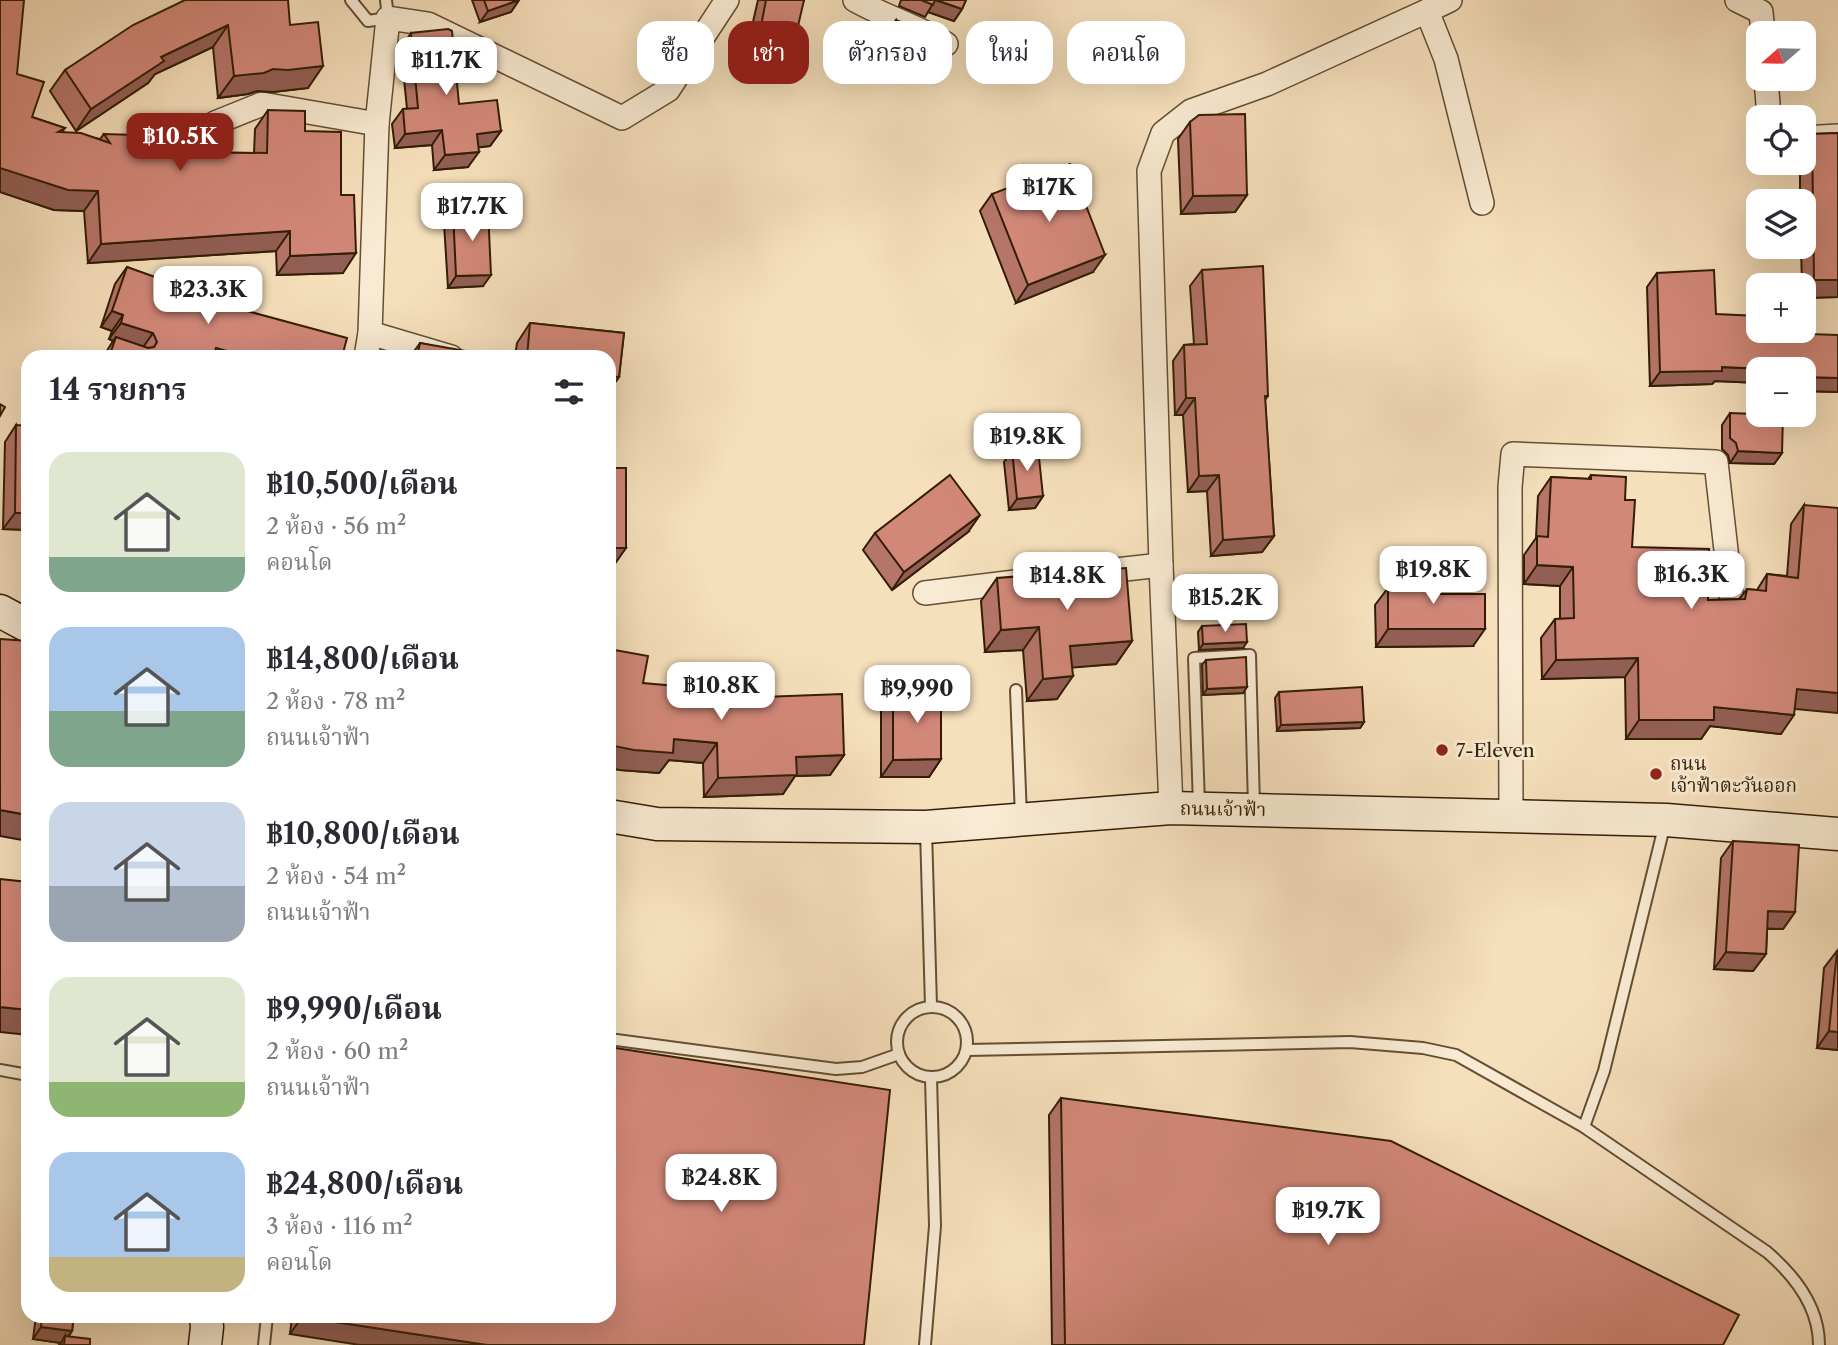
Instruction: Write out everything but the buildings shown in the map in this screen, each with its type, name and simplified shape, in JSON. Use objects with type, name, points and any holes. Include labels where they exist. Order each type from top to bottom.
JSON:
[{"type":"main road","points":[[0,611],[21,622]]},
{"type":"main road","name":"ถนนเจ้าฟ้า","points":[[616,817],[657,824],[926,827],[1185,808],[1666,820],[1838,834]]},
{"type":"main road","points":[[205,1345],[207,1323]]},
{"type":"street","points":[[367,350],[377,124],[387,9],[428,24],[622,118],[668,90],[727,0]]},
{"type":"street","points":[[855,0],[898,21]]},
{"type":"street","points":[[1185,808],[1161,565],[1149,172],[1163,133],[1191,110],[1267,84],[1450,0]]},
{"type":"street","points":[[1737,0],[1761,12],[1762,21]]},
{"type":"street","points":[[1427,11],[1446,59],[1482,203]]},
{"type":"street","points":[[215,123],[261,104],[377,124]]},
{"type":"street","points":[[1816,137],[1838,136]]},
{"type":"street","points":[[370,333],[427,350]]},
{"type":"street","points":[[1511,816],[1510,487],[1513,454],[1716,462],[1731,594]]},
{"type":"street","points":[[1078,575],[1161,565]]},
{"type":"street","points":[[925,593],[1050,578]]},
{"type":"lane","points":[[351,0],[368,21],[387,9]]},
{"type":"lane","points":[[1185,808],[1194,658],[1250,655],[1254,810]]},
{"type":"lane","points":[[1016,690],[1021,820]]},
{"type":"lane","points":[[1584,1127],[1604,1071],[1666,820]]},
{"type":"lane","points":[[926,827],[931,1006]]},
{"type":"lane","points":[[931,1006],[942,1007],[960,1019],[965,1028],[967,1050],[962,1061],[954,1070],[943,1076],[932,1077],[912,1071],[904,1064],[897,1043],[903,1022],[920,1008],[931,1006]]},
{"type":"lane","points":[[616,1040],[836,1069],[862,1068],[899,1054]]},
{"type":"lane","points":[[967,1050],[1350,1042],[1423,1048],[1456,1055],[1584,1127],[1767,1252],[1787,1269],[1801,1287],[1813,1310],[1819,1345]]},
{"type":"lane","points":[[0,1069],[21,1074]]},
{"type":"lane","points":[[925,1345],[935,1226],[932,1077]]},
{"type":"lane","points":[[264,1345],[266,1323]]},
{"type":"place","name":"7-Eleven","points":[[1442,750]]},
{"type":"place","name":"ถนน เจ้าฟ้าตะวันออก","points":[[1656,774]]}]
